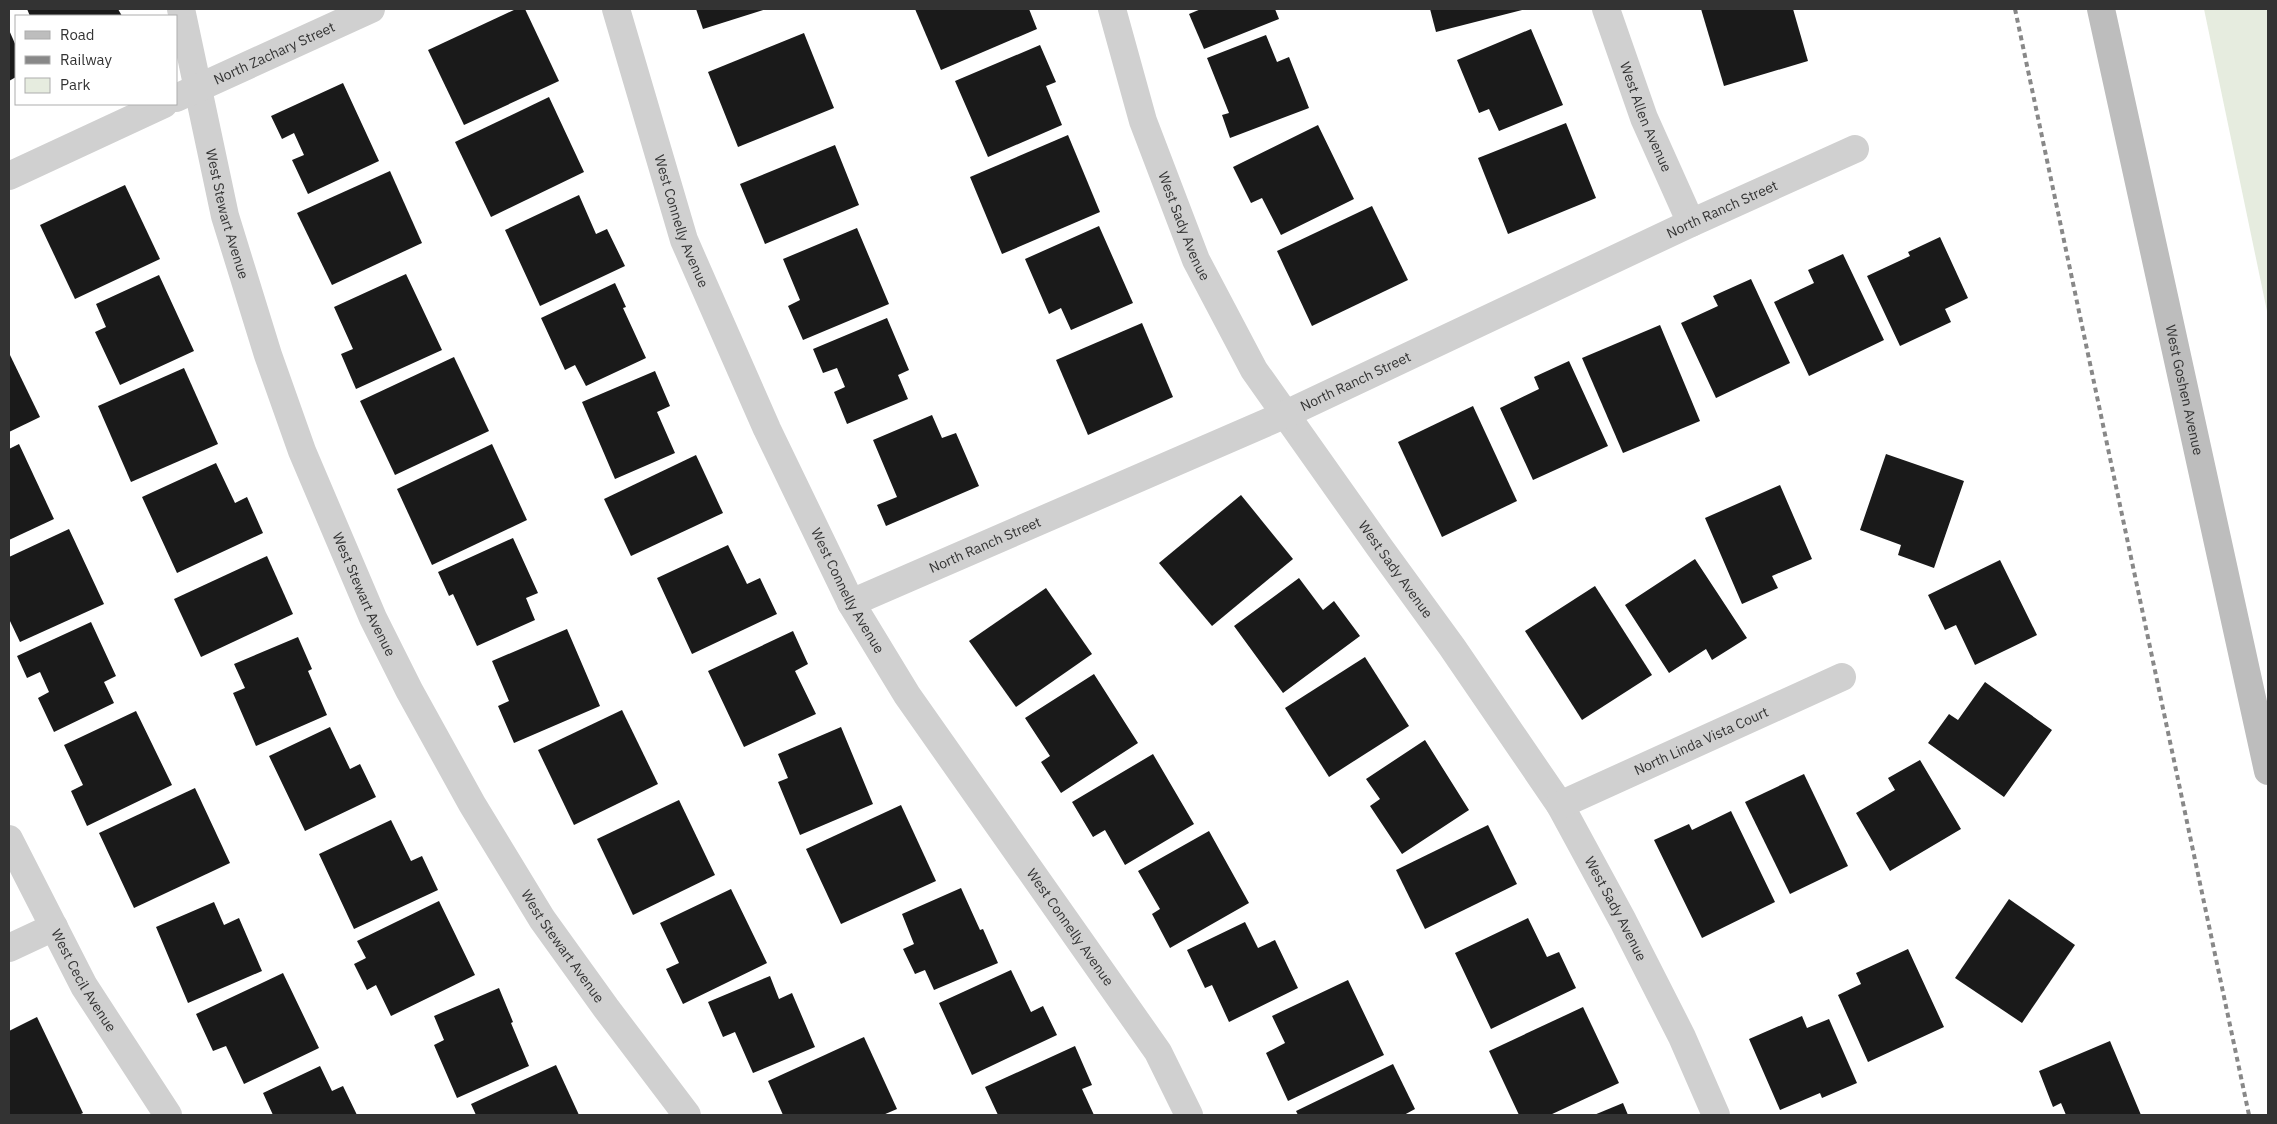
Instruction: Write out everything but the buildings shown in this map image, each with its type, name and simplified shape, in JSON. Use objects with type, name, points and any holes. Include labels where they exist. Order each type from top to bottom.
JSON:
[{"type":"main road","name":"West Goshen Avenue","points":[[2101,9],[2268,771]]},
{"type":"street","name":"West Stewart Avenue","points":[[181,9],[187,93],[268,355],[302,451],[373,618],[409,690],[472,804],[542,919],[687,1115]]},
{"type":"street","name":"North Zachary Street","points":[[187,93],[371,9]]},
{"type":"street","name":"West Connelly Avenue","points":[[616,9],[684,240],[767,428],[851,603],[908,695],[1158,1052],[1189,1115]]},
{"type":"street","name":"West Sady Avenue","points":[[1112,9],[1144,121],[1196,260],[1254,370],[1284,415],[1452,647],[1560,805],[1623,921],[1682,1037],[1716,1115]]},
{"type":"street","name":"West Allen Avenue","points":[[1606,9],[1644,118],[1691,223]]},
{"type":"street","points":[[9,176],[162,105]]},
{"type":"street","name":"North Ranch Street","points":[[851,603],[1284,415],[1691,223],[1855,149]]},
{"type":"street","name":"North Linda Vista Court","points":[[1560,805],[1842,677]]},
{"type":"street","name":"West Cecil Avenue","points":[[9,839],[84,986],[168,1115]]},
{"type":"street","points":[[9,948],[54,927]]},
{"type":"green space","points":[[2204,9],[2268,9],[2268,316]]},
{"type":"railway","points":[[2015,9],[2249,1115]]}]
